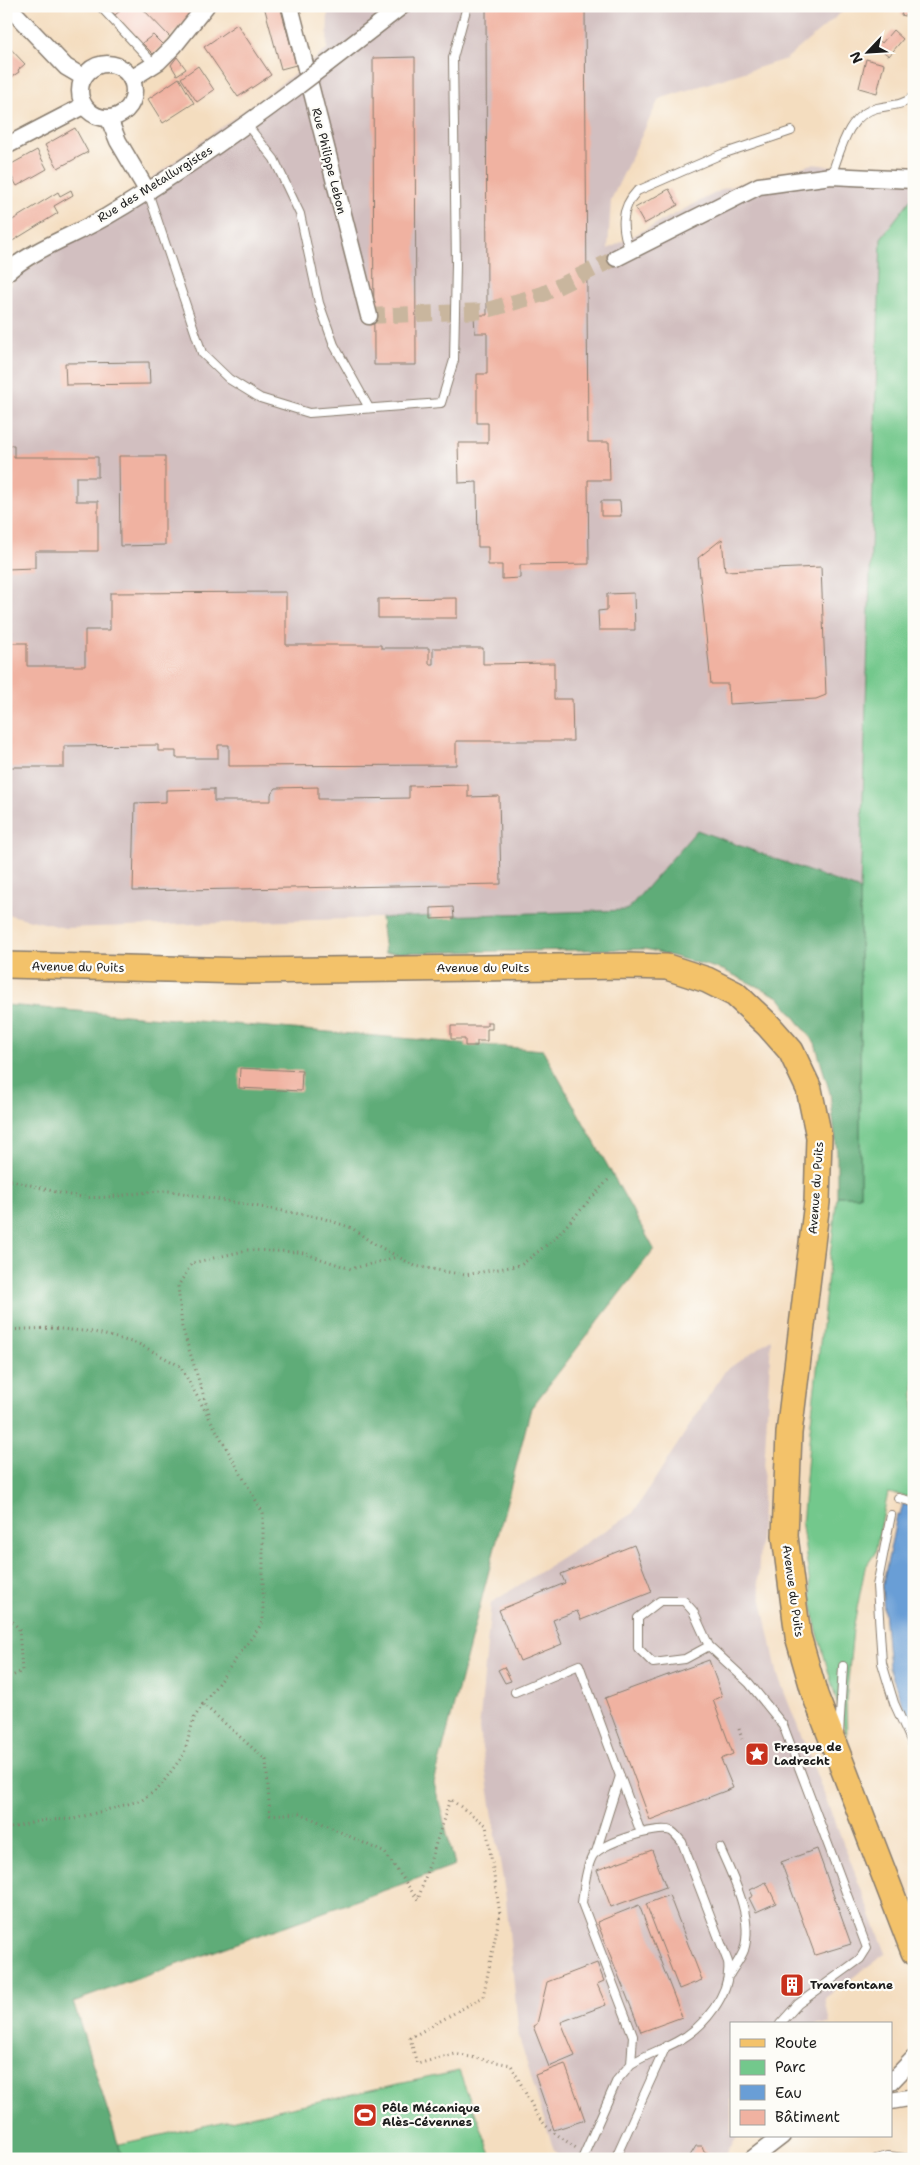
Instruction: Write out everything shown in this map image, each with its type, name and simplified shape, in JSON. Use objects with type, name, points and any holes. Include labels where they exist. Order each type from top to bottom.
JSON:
[{"type":"main road","name":"Avenue du Puits","points":[[6,965],[247,971],[667,967],[707,980],[735,994],[768,1025],[791,1051],[809,1089],[819,1136],[817,1202],[789,1433],[785,1536],[798,1636],[815,1695],[911,1947],[914,1973]]},
{"type":"street","points":[[8,6],[66,67],[83,77]]},
{"type":"street","points":[[131,79],[154,64],[174,46],[206,6]]},
{"type":"street","name":"Rue Philippe Lebon","points":[[290,6],[369,316]]},
{"type":"street","name":"Rue des Metallurgistes","points":[[6,273],[38,252],[107,217],[148,192],[246,125],[402,6]]},
{"type":"street","points":[[112,64],[126,72],[131,79],[134,89],[130,105],[119,116],[109,119],[99,118],[83,106],[79,97],[83,77],[95,66],[112,64]]},
{"type":"street","points":[[6,146],[83,106]]},
{"type":"street","points":[[109,119],[118,141],[148,192]]},
{"type":"street","points":[[623,254],[759,186],[831,176],[913,180]]},
{"type":"street","points":[[892,2081],[914,2058]]},
{"type":"street","points":[[892,2101],[914,2097]]},
{"type":"street","points":[[752,2159],[776,2138]]},
{"type":"lane","points":[[100,6],[154,64]]},
{"type":"lane","points":[[148,192],[202,353],[229,379],[260,398],[309,413],[441,403],[454,360],[456,264],[453,58],[467,6]]},
{"type":"lane","points":[[831,176],[849,128],[862,114],[878,108],[893,106],[914,96]]},
{"type":"lane","points":[[246,125],[274,159],[300,214],[319,303],[334,345],[369,408]]},
{"type":"lane","points":[[623,254],[624,212],[630,199],[637,191],[722,154],[791,131]]},
{"type":"lane","points":[[898,1498],[914,1502]]},
{"type":"lane","points":[[891,1515],[876,1586],[882,1663],[894,1703],[914,1747]]},
{"type":"lane","points":[[709,1646],[684,1659],[653,1663],[638,1648],[638,1618],[660,1601],[684,1601],[694,1611],[709,1646],[749,1683],[784,1725],[867,1948],[860,1959],[798,2004],[782,2022]]},
{"type":"lane","points":[[515,1692],[579,1665],[641,1833]]},
{"type":"lane","points":[[838,1758],[843,1666]]},
{"type":"lane","points":[[620,1776],[595,1853],[592,1856],[582,1904],[631,2028],[633,2036],[631,2064]]},
{"type":"lane","points":[[595,1853],[602,1848],[641,1833],[657,1830],[672,1832],[682,1842],[728,1962],[730,1974]]},
{"type":"lane","points":[[583,2157],[617,2080],[631,2064],[651,2052],[684,2037],[712,2011],[727,1985],[730,1974],[744,1951],[747,1924],[734,1881],[720,1848]]},
{"type":"lane","points":[[615,2159],[666,2046]]},
{"type":"lane","points":[[876,2159],[888,2156],[912,2159]]},
{"type":"path","points":[[6,1179],[82,1197],[111,1196],[148,1190],[171,1191],[322,1218],[352,1228],[371,1242],[415,1266],[465,1274],[520,1265],[554,1239],[609,1179]]},
{"type":"path","points":[[211,1418],[182,1327],[178,1286],[192,1263],[248,1250],[300,1252],[351,1269],[397,1256]]},
{"type":"path","points":[[6,1330],[50,1328],[94,1332],[139,1344],[180,1366],[263,1513],[263,1622],[194,1718],[184,1754],[158,1789],[142,1800],[74,1819],[44,1820],[6,1828]]},
{"type":"path","points":[[6,1614],[19,1629],[22,1670],[6,1680]]},
{"type":"path","points":[[204,1704],[266,1760],[270,1815],[300,1813],[385,1852],[418,1900],[450,1799],[486,1825],[500,1914],[483,1997],[410,2038],[417,2064],[456,2054],[511,2065],[538,2117],[549,2130],[583,2157]]},
{"type":"path","points":[[739,1729],[742,1739]]},
{"type":"shaded area","points":[[107,6],[199,6],[153,54]]},
{"type":"shaded area","points":[[328,6],[849,6],[786,59],[659,99],[611,200],[608,249],[725,188],[813,164],[914,177],[914,195],[881,238],[860,890],[697,830],[627,910],[65,928],[6,914],[6,288],[17,277],[327,50]]},
{"type":"shaded area","points":[[771,1339],[758,1581],[778,1676],[886,1953],[825,1998],[830,2022],[730,2022],[730,2138],[737,2138],[722,2159],[563,2159],[554,2151],[519,2038],[506,1899],[479,1729],[491,1603],[633,1513],[725,1371]]},
{"type":"green space","points":[[914,195],[914,1498],[888,1493],[875,1553],[865,1568],[853,1629],[846,1702],[847,1739],[815,1623],[802,1526],[810,1430],[837,1196],[860,1196],[860,890],[881,238]]},
{"type":"green space","points":[[697,830],[860,890],[860,1196],[837,1196],[837,1152],[830,1093],[815,1043],[779,997],[723,970],[646,949],[385,953],[381,918],[627,910]]},
{"type":"green space","points":[[6,1005],[543,1050],[654,1249],[531,1408],[434,1783],[455,1865],[73,2002],[123,2159],[6,2159]]},
{"type":"green space","name":"Pôle Mécanique Alès-Cévennes","points":[[459,2071],[493,2159],[50,2159]]},
{"type":"water","points":[[903,1504],[914,1507],[914,1734],[889,1668],[882,1588],[897,1515],[900,1515]]},
{"type":"building","points":[[107,6],[120,6],[122,9],[115,15]]},
{"type":"building","points":[[140,6],[179,6],[184,12],[186,6],[199,6],[170,37]]},
{"type":"building","points":[[264,6],[280,6],[296,65],[281,69]]},
{"type":"building","points":[[486,6],[585,6],[588,442],[609,442],[610,480],[588,480],[589,564],[520,565],[520,578],[502,579],[502,565],[488,565],[488,547],[478,547],[477,482],[459,483],[458,443],[488,443],[488,423],[477,423],[477,374],[487,374],[487,333],[475,333],[474,315],[487,315]]},
{"type":"building","points":[[904,6],[914,6],[914,18],[901,15]]},
{"type":"building","points":[[237,24],[271,75],[238,97],[204,47]]},
{"type":"building","points":[[893,30],[903,39],[889,56],[876,46],[880,41],[882,43]]},
{"type":"building","points":[[153,35],[163,45],[153,54],[142,43]]},
{"type":"building","points":[[6,44],[25,64],[18,70],[19,72],[10,78],[10,81],[6,81]]},
{"type":"building","points":[[177,57],[186,69],[177,75],[171,65]]},
{"type":"building","points":[[415,57],[416,365],[374,365],[373,58]]},
{"type":"building","points":[[866,59],[884,64],[877,93],[859,88]]},
{"type":"building","points":[[198,66],[214,90],[197,102],[181,78]]},
{"type":"building","points":[[179,78],[194,103],[163,123],[148,99]]},
{"type":"building","points":[[75,128],[88,152],[58,168],[45,145]]},
{"type":"building","points":[[37,150],[47,169],[17,186],[6,167]]},
{"type":"building","points":[[669,189],[678,205],[644,224],[635,208]]},
{"type":"building","points":[[71,190],[73,195],[54,206],[58,213],[6,245],[6,224],[58,192],[60,196]]},
{"type":"building","points":[[149,362],[150,384],[66,385],[65,363]]},
{"type":"building","points":[[6,445],[14,445],[14,457],[98,457],[98,477],[76,477],[76,501],[98,501],[98,551],[35,551],[35,568],[6,569]]},
{"type":"building","points":[[119,456],[165,456],[165,545],[120,546]]},
{"type":"building","points":[[601,501],[620,501],[621,516],[601,516]]},
{"type":"building","points":[[722,539],[725,571],[821,567],[826,695],[816,699],[729,704],[728,684],[711,684],[698,558]]},
{"type":"building","points":[[286,592],[286,645],[381,645],[381,648],[429,648],[429,664],[433,664],[433,648],[483,648],[483,664],[554,663],[554,699],[572,699],[573,741],[456,741],[456,765],[229,766],[229,745],[218,745],[218,758],[176,758],[176,751],[158,751],[158,745],[64,746],[64,767],[6,767],[6,643],[27,643],[27,666],[85,666],[85,630],[110,630],[110,593]]},
{"type":"building","points":[[634,593],[635,630],[599,630],[598,611],[607,610],[607,594]]},
{"type":"building","points":[[457,598],[457,618],[378,618],[378,599]]},
{"type":"building","points":[[468,785],[468,797],[499,796],[501,884],[133,891],[135,803],[166,802],[166,790],[214,789],[214,801],[271,801],[271,794],[276,788],[318,787],[318,799],[346,799],[409,798],[409,786]]},
{"type":"building","points":[[453,907],[454,918],[431,919],[431,908]]},
{"type":"building","points":[[487,1022],[492,1022],[492,1029],[487,1029],[487,1041],[477,1041],[477,1046],[465,1046],[465,1039],[451,1039],[451,1026],[487,1026]]},
{"type":"building","points":[[240,1068],[302,1071],[301,1091],[239,1088]]},
{"type":"building","points":[[634,1545],[652,1592],[581,1620],[577,1611],[553,1620],[562,1644],[520,1661],[499,1610],[565,1583],[561,1574]]},
{"type":"building","points":[[709,1660],[722,1696],[713,1700],[733,1754],[721,1759],[733,1788],[650,1820],[605,1698]]},
{"type":"building","points":[[504,1667],[511,1681],[505,1683],[498,1670]]},
{"type":"building","points":[[817,1849],[851,1944],[815,1955],[781,1862]]},
{"type":"building","points":[[652,1850],[666,1887],[611,1907],[597,1870]]},
{"type":"building","points":[[766,1882],[776,1903],[756,1912],[749,1898],[753,1896],[750,1890]]},
{"type":"building","points":[[669,1895],[702,1980],[679,1989],[646,1904]]},
{"type":"building","points":[[639,1905],[682,2017],[641,2032],[597,1922]]},
{"type":"building","points":[[597,1963],[604,1981],[597,1984],[606,2005],[561,2022],[575,2056],[549,2067],[533,2026],[537,2024],[547,1982]]},
{"type":"building","name":"Travefontane","points":[[792,1980],[797,1986],[792,1990],[787,1984]]},
{"type":"building","points":[[565,2064],[585,2120],[554,2130],[535,2075]]},
{"type":"building","points":[[696,2146],[702,2146],[704,2151],[711,2155],[709,2159],[688,2159]]},
{"type":"tunnel","points":[[369,316],[484,311],[543,294],[616,258]]},
{"type":"place","name":"Fresque de Ladrecht","points":[[757,1754]]},
{"type":"place","name":"Travefontane","points":[[792,1985]]},
{"type":"place","name":"Pôle Mécanique Alès-Cévennes","points":[[365,2115]]}]
